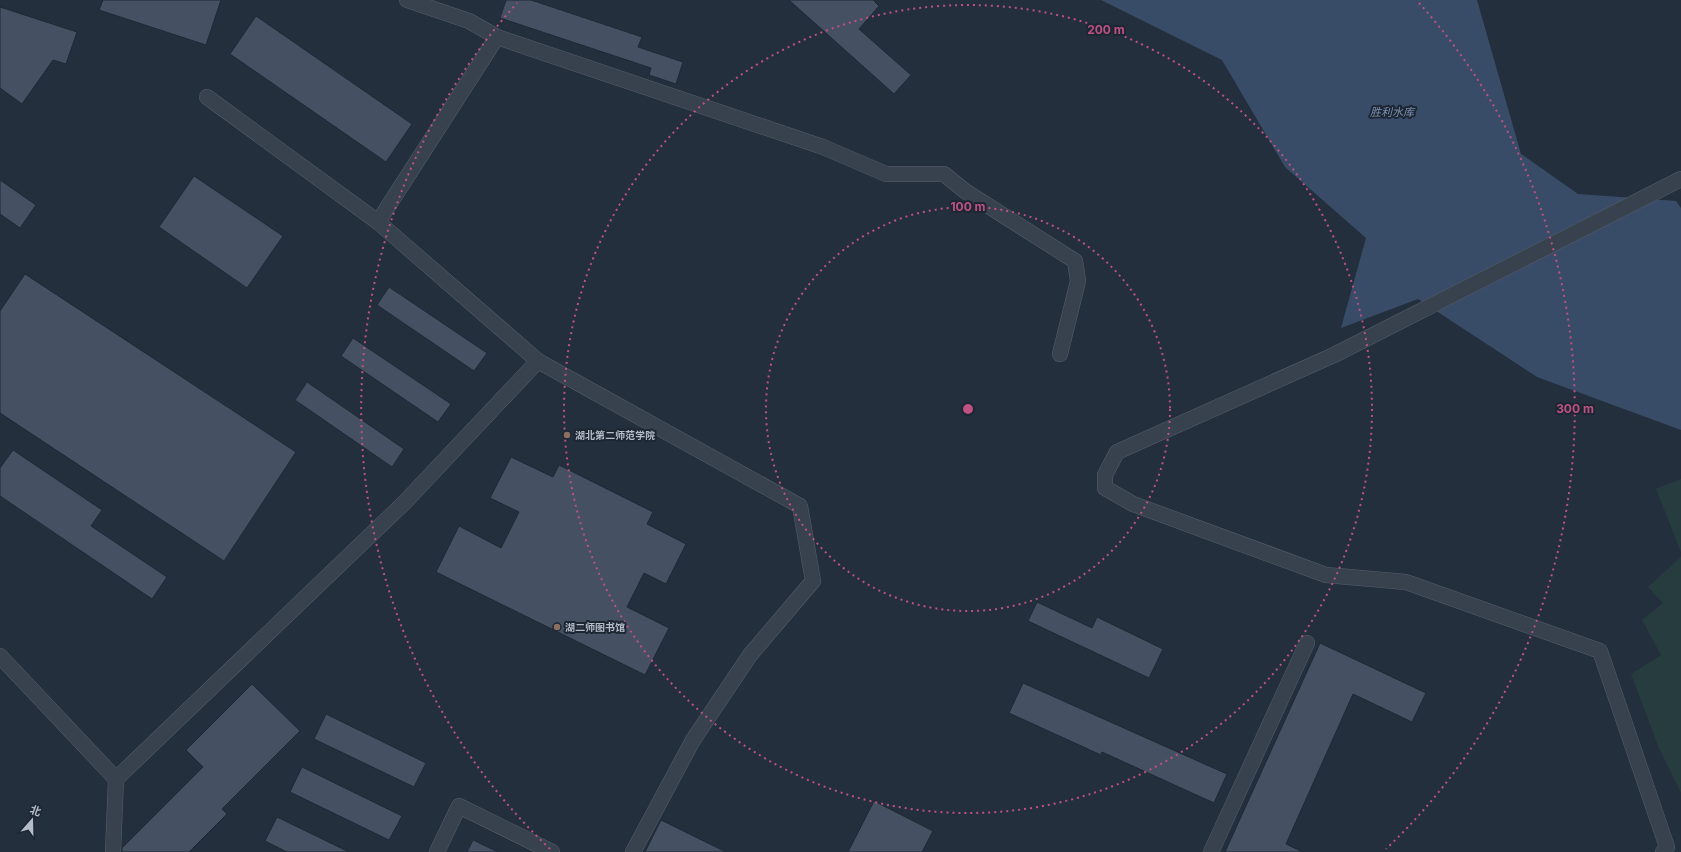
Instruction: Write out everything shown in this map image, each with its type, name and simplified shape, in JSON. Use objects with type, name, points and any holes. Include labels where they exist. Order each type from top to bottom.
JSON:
[{"type":"street","points":[[407,0],[469,21],[497,37],[823,147],[886,174],[944,174],[965,191],[1075,261],[1078,281],[1060,354]]},
{"type":"street","points":[[378,222],[497,37]]},
{"type":"street","points":[[207,97],[378,222],[538,362],[800,506],[812,581],[750,655],[693,740],[633,852]]},
{"type":"street","points":[[1663,852],[1667,847],[1600,651],[1406,582],[1326,575],[1133,504],[1105,488],[1105,475],[1117,452],[1334,356],[1681,179]]},
{"type":"street","points":[[113,852],[116,779],[405,502],[538,362]]},
{"type":"street","points":[[1211,852],[1307,643]]},
{"type":"street","points":[[0,656],[116,779]]},
{"type":"street","points":[[437,852],[459,806],[552,852]]},
{"type":"green space","points":[[1681,479],[1681,552],[1656,489]]},
{"type":"green space","points":[[1681,557],[1681,793],[1658,746],[1631,674],[1661,655],[1642,620],[1663,603],[1648,587]]},
{"type":"water","name":"胜利水库","points":[[1101,0],[1477,0],[1521,154],[1578,194],[1676,201],[1681,208],[1681,430],[1537,377],[1418,299],[1341,328],[1366,238],[1285,167],[1222,60]]},
{"type":"building","points":[[103,0],[221,0],[206,45],[99,10]]},
{"type":"building","points":[[506,0],[531,0],[642,37],[638,47],[683,62],[676,84],[649,75],[651,68],[500,18]]},
{"type":"building","points":[[789,0],[873,0],[879,6],[859,29],[911,75],[894,94]]},
{"type":"building","points":[[0,7],[77,32],[66,64],[53,60],[22,104],[0,88]]},
{"type":"building","points":[[256,16],[412,124],[386,162],[230,54]]},
{"type":"building","points":[[194,176],[283,236],[247,288],[159,227]]},
{"type":"building","points":[[0,180],[36,205],[20,228],[0,214]]},
{"type":"building","points":[[25,274],[296,452],[224,561],[0,413],[0,311]]},
{"type":"building","points":[[389,287],[487,353],[474,371],[377,305]]},
{"type":"building","points":[[353,338],[451,404],[438,422],[341,356]]},
{"type":"building","points":[[307,382],[404,449],[392,467],[295,400]]},
{"type":"building","points":[[13,450],[102,510],[91,526],[167,577],[152,599],[0,496],[0,468]]},
{"type":"building","points":[[511,457],[553,477],[559,465],[653,512],[647,524],[686,544],[666,584],[644,573],[627,607],[669,628],[645,675],[436,572],[459,526],[501,548],[519,512],[490,498]]},
{"type":"building","points":[[1037,602],[1092,628],[1097,617],[1163,649],[1149,678],[1028,621]]},
{"type":"building","points":[[1320,643],[1426,693],[1412,722],[1353,694],[1286,844],[1303,852],[1225,852]]},
{"type":"building","points":[[1023,683],[1227,774],[1214,803],[1102,752],[1101,755],[1009,713]]},
{"type":"building","points":[[252,684],[300,731],[222,809],[227,814],[189,852],[122,852],[122,848],[203,767],[186,750]]},
{"type":"building","points":[[326,714],[426,763],[414,787],[314,739]]},
{"type":"building","points":[[302,767],[402,816],[389,840],[290,792]]},
{"type":"building","points":[[874,801],[933,831],[922,852],[848,852]]},
{"type":"building","points":[[277,817],[349,852],[287,852],[265,841]]},
{"type":"building","points":[[661,820],[726,852],[645,852]]},
{"type":"building","points":[[473,840],[498,852],[467,852]]},
{"type":"place","name":"湖北第二师范学院","points":[[567,435]]},
{"type":"place","name":"湖二师图书馆","points":[[557,627]]}]
